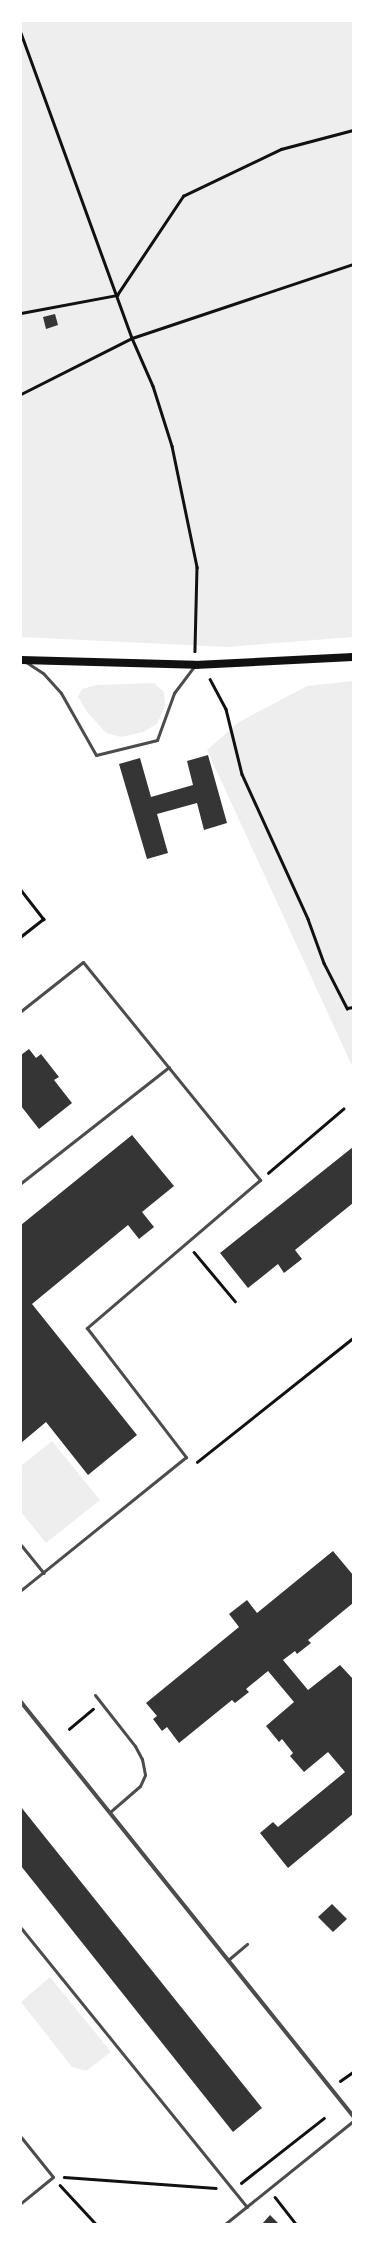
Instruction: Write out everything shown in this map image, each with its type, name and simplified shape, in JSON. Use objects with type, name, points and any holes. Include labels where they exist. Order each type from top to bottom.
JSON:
[{"type":"main road","points":[[22,660],[195,665],[353,657]]},
{"type":"street","points":[[21,1702],[353,2116]]},
{"type":"lane","points":[[22,660],[43,673],[61,693],[96,755],[158,740],[174,693],[195,665]]},
{"type":"lane","points":[[21,1011],[83,962],[260,1180],[87,1328],[186,1457],[21,1590]]},
{"type":"lane","points":[[21,1183],[169,1067]]},
{"type":"lane","points":[[21,1545],[44,1573]]},
{"type":"lane","points":[[95,1695],[135,1746],[142,1759],[145,1776],[140,1786],[110,1812]]},
{"type":"lane","points":[[21,1928],[247,2207]]},
{"type":"lane","points":[[228,1960],[247,1944]]},
{"type":"lane","points":[[225,2224],[353,2121]]},
{"type":"lane","points":[[21,2137],[53,2177],[21,2203]]},
{"type":"path","points":[[21,33],[132,338],[153,386],[172,446],[197,566],[195,665]]},
{"type":"path","points":[[21,313],[117,295],[183,196],[281,148],[353,130]]},
{"type":"path","points":[[21,394],[132,338],[353,264]]},
{"type":"path","points":[[210,679],[226,709],[242,774],[308,919],[324,963],[347,1008],[353,1007]]},
{"type":"path","points":[[21,890],[44,919],[21,937]]},
{"type":"path","points":[[260,1180],[343,1109]]},
{"type":"path","points":[[186,1242],[235,1301]]},
{"type":"path","points":[[68,1730],[101,1703]]},
{"type":"path","points":[[347,2077],[353,2072]]},
{"type":"path","points":[[53,2177],[232,2189],[324,2118]]},
{"type":"path","points":[[53,2177],[96,2224]]},
{"type":"path","points":[[268,2189],[296,2224]]},
{"type":"shaded area","points":[[21,21],[353,21],[353,637],[227,647],[21,637]]},
{"type":"shaded area","points":[[353,681],[353,1068],[207,750],[239,722],[307,686]]},
{"type":"shaded area","points":[[154,683],[164,692],[165,706],[157,724],[143,732],[121,737],[106,733],[88,713],[78,697],[82,689],[97,685]]},
{"type":"shaded area","points":[[52,1441],[100,1500],[46,1543],[21,1512],[21,1466]]},
{"type":"shaded area","points":[[50,1977],[111,2052],[86,2071],[72,2067],[21,2002]]},
{"type":"building","points":[[55,314],[58,325],[46,329],[43,317]]},
{"type":"building","points":[[208,755],[227,823],[204,830],[197,803],[157,814],[168,853],[147,859],[119,764],[140,758],[151,797],[193,785],[187,761]]},
{"type":"building","points":[[29,1049],[36,1058],[41,1054],[59,1077],[54,1080],[72,1103],[39,1129],[21,1106],[21,1055]]},
{"type":"building","points":[[132,1135],[174,1186],[142,1212],[154,1227],[139,1239],[128,1225],[32,1304],[137,1435],[88,1475],[46,1422],[21,1443],[21,1225]]},
{"type":"building","points":[[353,1147],[353,1203],[295,1250],[302,1259],[284,1273],[278,1264],[248,1288],[220,1253]]},
{"type":"building","points":[[333,1551],[353,1575],[353,1603],[308,1640],[311,1643],[297,1654],[295,1651],[283,1660],[308,1690],[340,1665],[353,1679],[353,1814],[288,1868],[260,1833],[273,1822],[278,1827],[345,1772],[328,1752],[304,1772],[290,1756],[293,1753],[282,1739],[279,1742],[266,1726],[294,1702],[268,1671],[246,1689],[249,1692],[235,1703],[232,1700],[179,1743],[167,1727],[162,1731],[153,1719],[157,1716],[146,1703],[239,1627],[229,1614],[247,1600],[257,1613]]},
{"type":"building","points":[[21,1807],[262,2108],[233,2132],[21,1866]]},
{"type":"building","points":[[332,1904],[347,1919],[333,1932],[318,1917]]},
{"type":"building","points":[[270,2215],[279,2224],[262,2224]]}]
